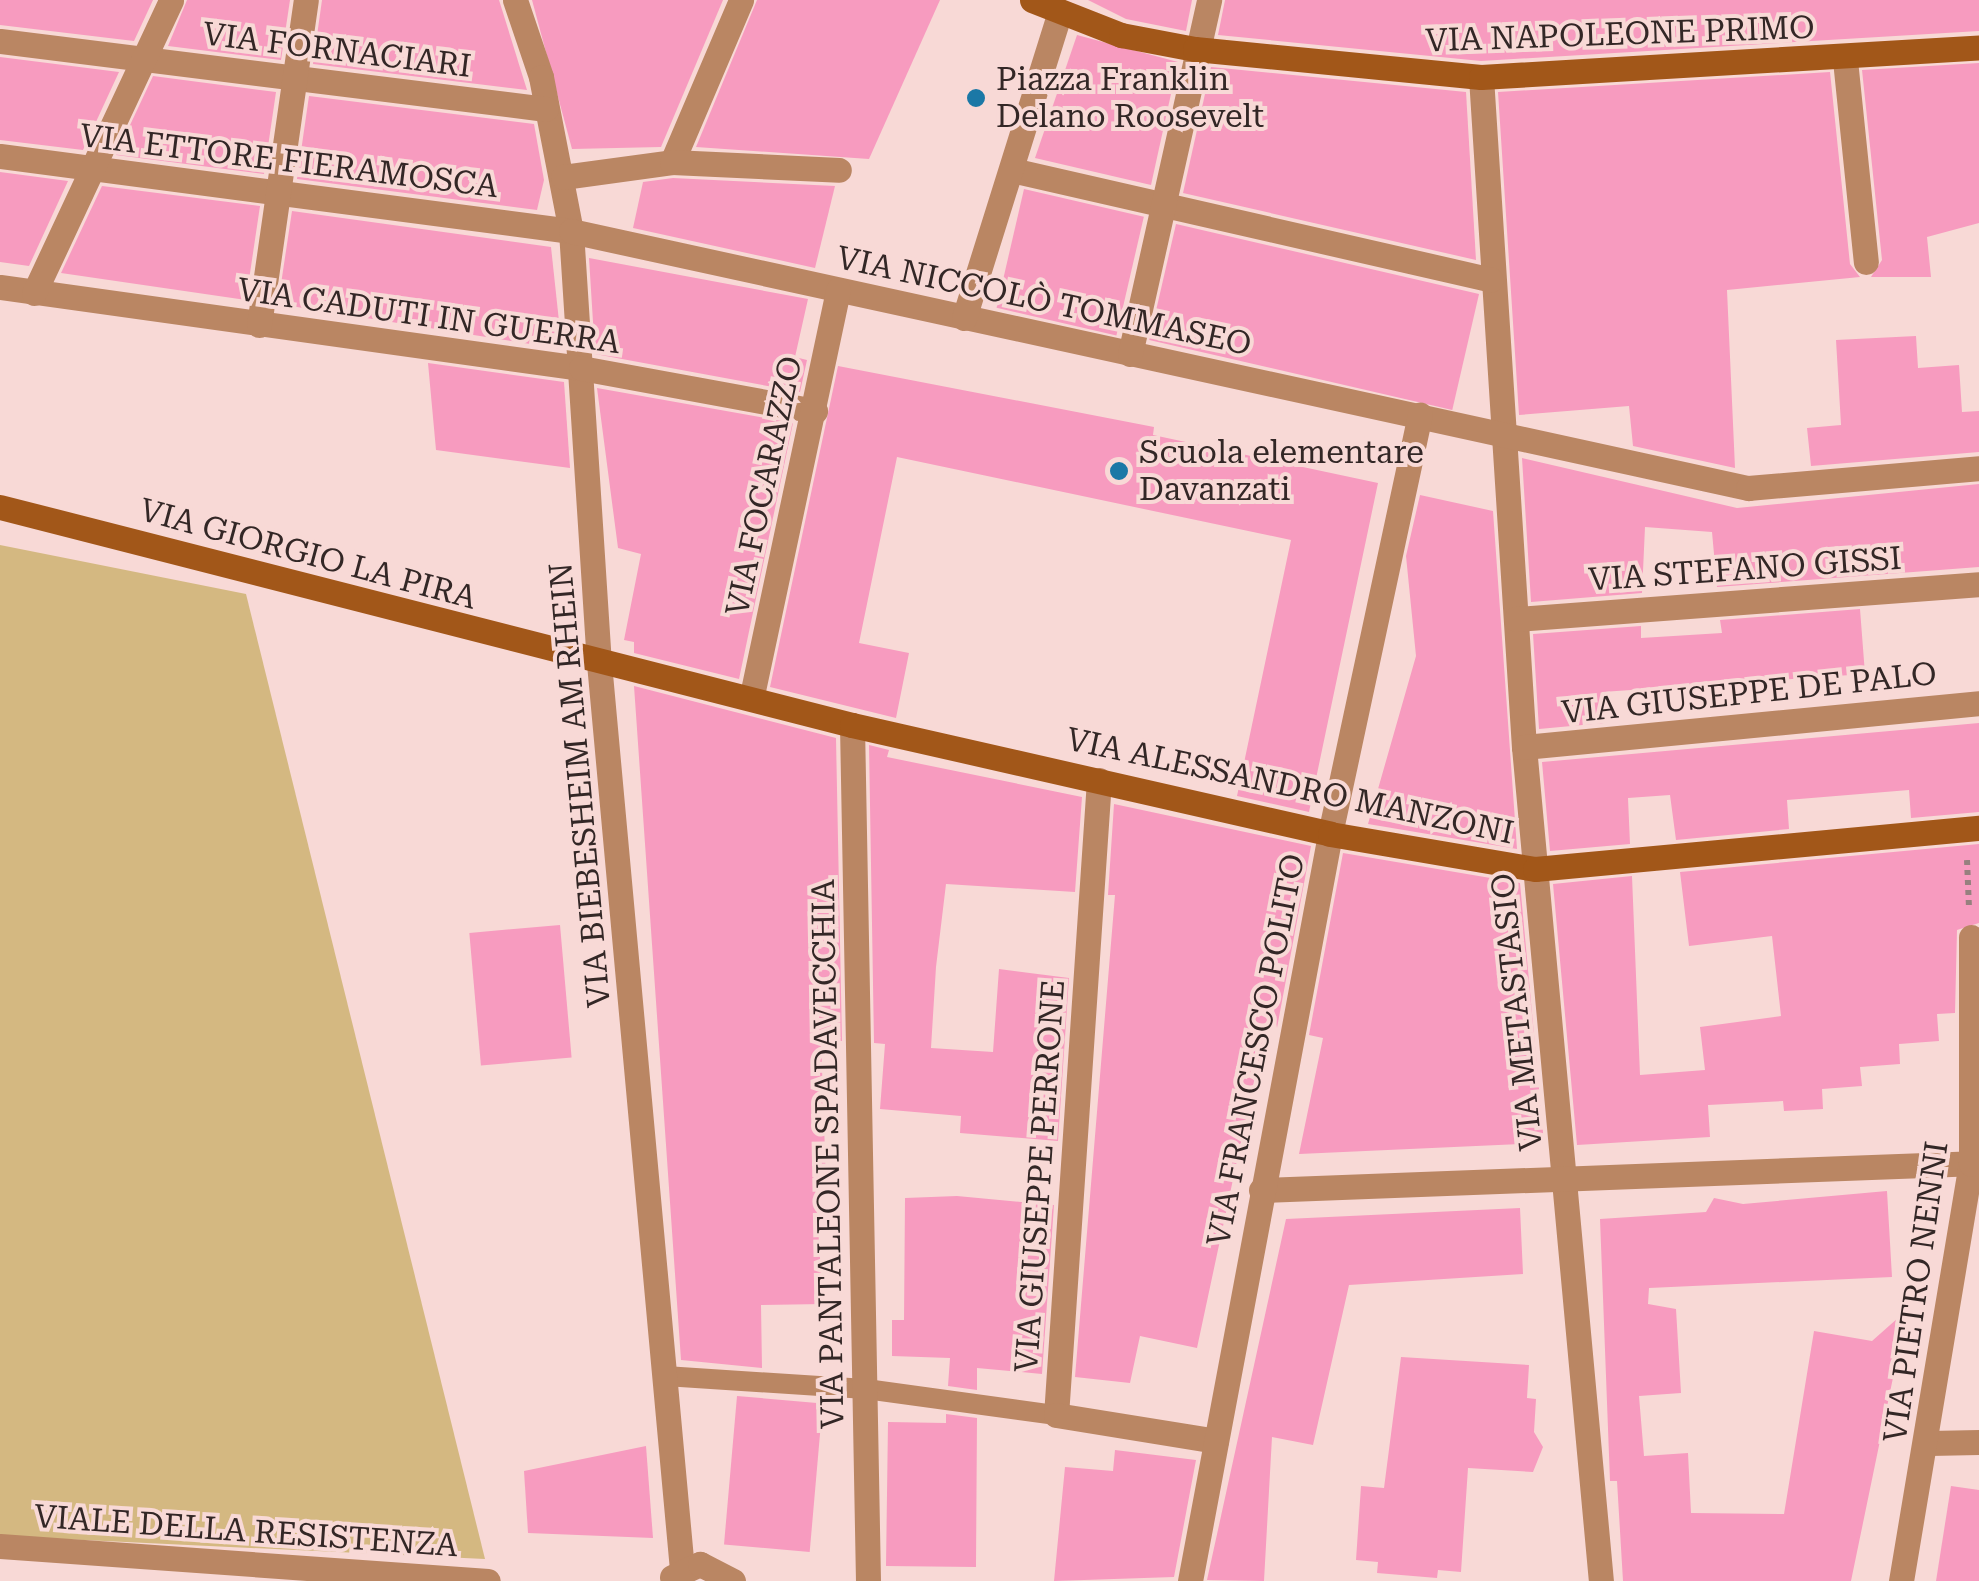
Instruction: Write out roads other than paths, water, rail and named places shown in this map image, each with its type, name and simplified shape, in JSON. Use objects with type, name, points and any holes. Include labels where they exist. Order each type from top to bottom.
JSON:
[{"type":"street","points":[[34,293],[171,0]]},
{"type":"street","points":[[259,325],[306,0]]},
{"type":"street","name":"VIA BIEBESHEIM AM RHEIN","points":[[515,0],[563,177],[571,231],[599,663],[665,1376],[676,1575]]},
{"type":"street","points":[[672,162],[741,0]]},
{"type":"street","name":"VIA NAPOLEONE PRIMO","points":[[1032,0],[1060,12],[1194,49],[1481,77],[1845,60],[1979,47]]},
{"type":"street","points":[[1130,354],[1165,209],[1194,49],[1209,0]]},
{"type":"street","points":[[964,318],[1060,12]]},
{"type":"street","name":"VIA FORNACIARI","points":[[0,41],[546,109]]},
{"type":"street","points":[[1845,60],[1866,262]]},
{"type":"street","name":"VIA METASTASIO","points":[[1481,77],[1491,280],[1524,747],[1601,1581]]},
{"type":"street","name":"VIA ETTORE FIERAMOSCA","points":[[0,156],[571,231]]},
{"type":"street","points":[[563,177],[672,162],[839,170]]},
{"type":"street","points":[[1012,170],[1165,209],[1491,280]]},
{"type":"street","name":"VIA NICCOLÒ TOMMASEO","points":[[571,231],[1748,488],[1979,468]]},
{"type":"street","name":"VIA CADUTI IN GUERRA","points":[[0,287],[581,368],[814,411]]},
{"type":"street","name":"VIA FOCARAZZO","points":[[752,695],[838,290]]},
{"type":"street","name":"VIA FRANCESCO POLITO","points":[[1190,1581],[1330,834],[1420,415]]},
{"type":"street","name":"VIA GIORGIO LA PIRA","points":[[0,507],[599,663]]},
{"type":"street","name":"VIA STEFANO GISSI","points":[[1516,619],[1979,584]]},
{"type":"street","name":"VIA ALESSANDRO MANZONI","points":[[599,663],[752,695],[852,725],[1330,834],[1535,869],[1972,828]]},
{"type":"street","name":"VIA GIUSEPPE DE PALO","points":[[1524,747],[1979,703]]},
{"type":"street","name":"VIA PANTALEONE SPADAVECCHIA","points":[[852,725],[868,1581]]},
{"type":"street","name":"VIA GIUSEPPE PERRONE","points":[[1099,780],[1056,1415],[1216,1441]]},
{"type":"street","name":"VIA PIETRO NENNI","points":[[1901,1581],[1929,1444],[1975,1164],[1971,937]]},
{"type":"street","points":[[1262,1190],[1566,1174],[1975,1164]]},
{"type":"street","points":[[1929,1444],[1979,1442]]},
{"type":"street","name":"VIALE DELLA RESISTENZA","points":[[0,1546],[488,1581]]},
{"type":"street","points":[[676,1575],[719,1568],[733,1581]]},
{"type":"lane","points":[[665,1376],[866,1389],[1056,1415]]},
{"type":"place","name":"Piazza Franklin Delano Roosevelt","points":[[976,98]]},
{"type":"place","name":"Scuola elementare Davanzati","points":[[1119,471]]}]
